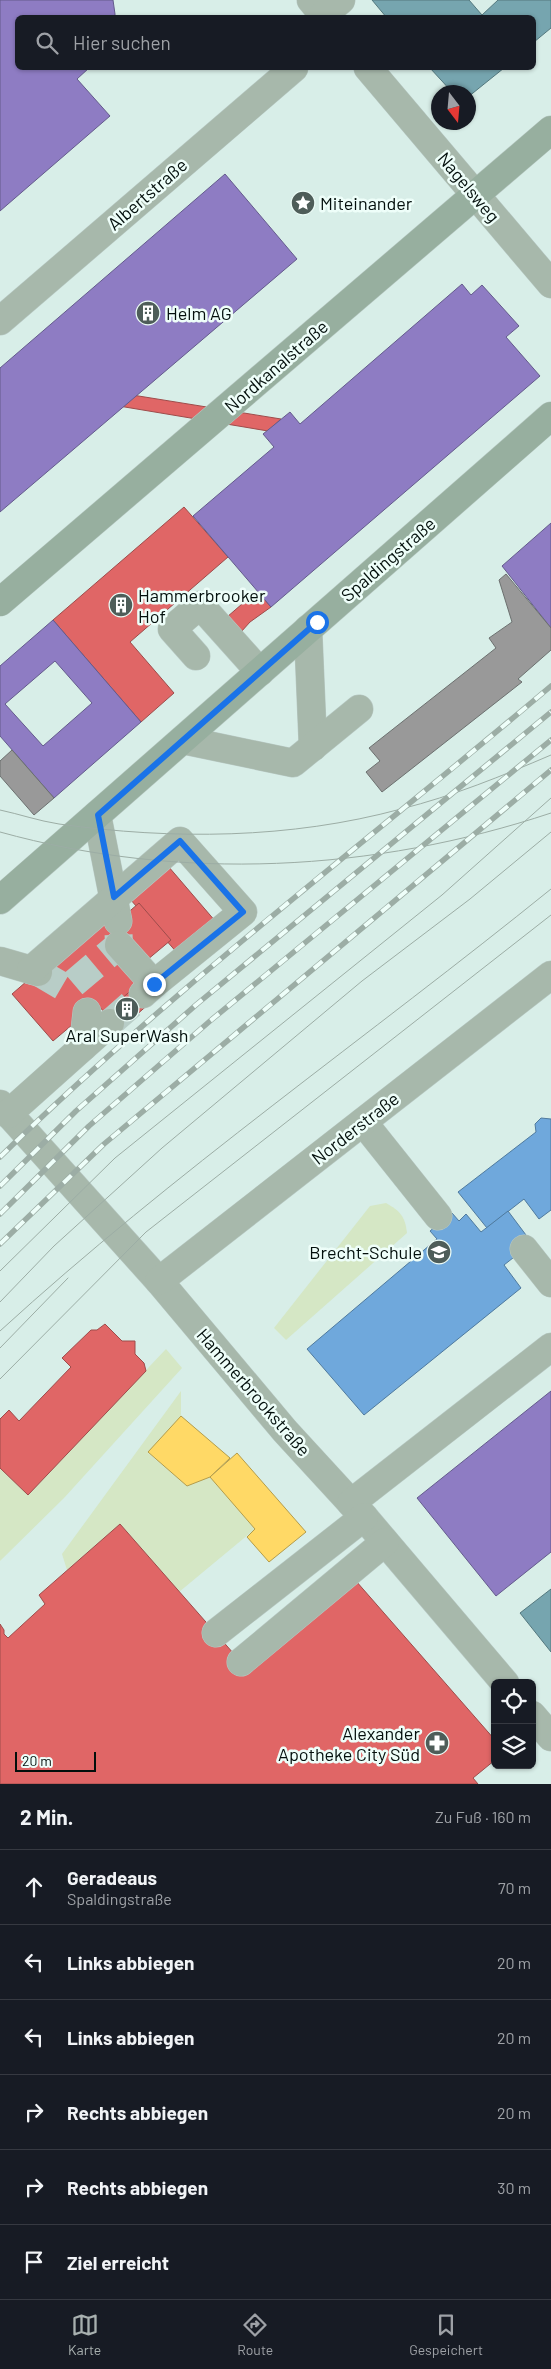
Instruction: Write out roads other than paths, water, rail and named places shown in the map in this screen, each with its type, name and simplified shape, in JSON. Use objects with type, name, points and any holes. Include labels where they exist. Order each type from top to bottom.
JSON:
[{"type":"main road","name":"Nordkanalstraße","points":[[0,602],[551,130]]},
{"type":"main road","name":"Spaldingstraße","points":[[0,900],[551,416]]},
{"type":"street","name":"Albertstraße","points":[[0,321],[292,70]]},
{"type":"street","name":"Nagelsweg","points":[[370,70],[551,284]]},
{"type":"street","points":[[196,656],[172,629],[200,605],[260,672]]},
{"type":"street","points":[[303,755],[308,629]]},
{"type":"street","points":[[183,740],[303,755],[359,709]]},
{"type":"street","points":[[0,961],[34,971],[117,921],[180,841],[243,912],[149,989],[117,921],[98,815]]},
{"type":"street","name":"Norderstraße","points":[[159,1281],[551,975]]},
{"type":"street","points":[[4,1109],[82,1047],[99,1017]]},
{"type":"street","name":"Hammerbrookstraße","points":[[4,1109],[159,1281],[285,1431],[385,1542],[502,1679]]},
{"type":"street","points":[[363,1122],[438,1216]]},
{"type":"street","points":[[524,1249],[551,1283]]},
{"type":"street","points":[[216,1632],[357,1510],[551,1347]]},
{"type":"street","points":[[242,1662],[385,1542]]},
{"type":"street","points":[[536,1720],[551,1737]]},
{"type":"tunnel","points":[[38,972],[67,989],[119,945],[118,921]]},
{"type":"tunnel","points":[[110,1023],[143,994]]},
{"type":"tram line","points":[[0,810],[59,824],[145,833],[231,834],[274,831],[359,819],[420,804],[477,785],[551,755]]},
{"type":"tram line","points":[[0,1271],[115,1158],[442,895],[551,798]]},
{"type":"tram line","points":[[0,832],[68,848],[137,858],[207,864],[277,863],[346,858],[416,848],[484,833],[551,813]]},
{"type":"tram line","points":[[0,1302],[54,1246],[162,1148],[362,981],[470,899],[551,832]]},
{"type":"tram line","points":[[0,1331],[66,1272],[203,1160],[551,889]]},
{"type":"tram line","points":[[0,1379],[146,1232],[551,915]]},
{"type":"tram line","points":[[0,1348],[68,1278]]},
{"type":"railway","points":[[0,1157],[133,1034],[202,975],[551,686]]},
{"type":"railway","points":[[0,1186],[76,1111],[197,1004],[551,712]]},
{"type":"railway","points":[[0,1214],[89,1126],[210,1021],[551,740]]},
{"type":"railway","points":[[0,1244],[104,1144],[551,770]]},
{"type":"place","name":"Miteinander","points":[[303,203]]},
{"type":"place","name":"Helm AG","points":[[148,313]]},
{"type":"place","name":"Hammerbrooker Hof","points":[[121,605]]},
{"type":"place","name":"Aral SuperWash","points":[[127,1009]]},
{"type":"place","name":"Brecht-Schule","points":[[439,1252]]},
{"type":"place","name":"Alexander Apotheke City Süd","points":[[437,1743]]}]
